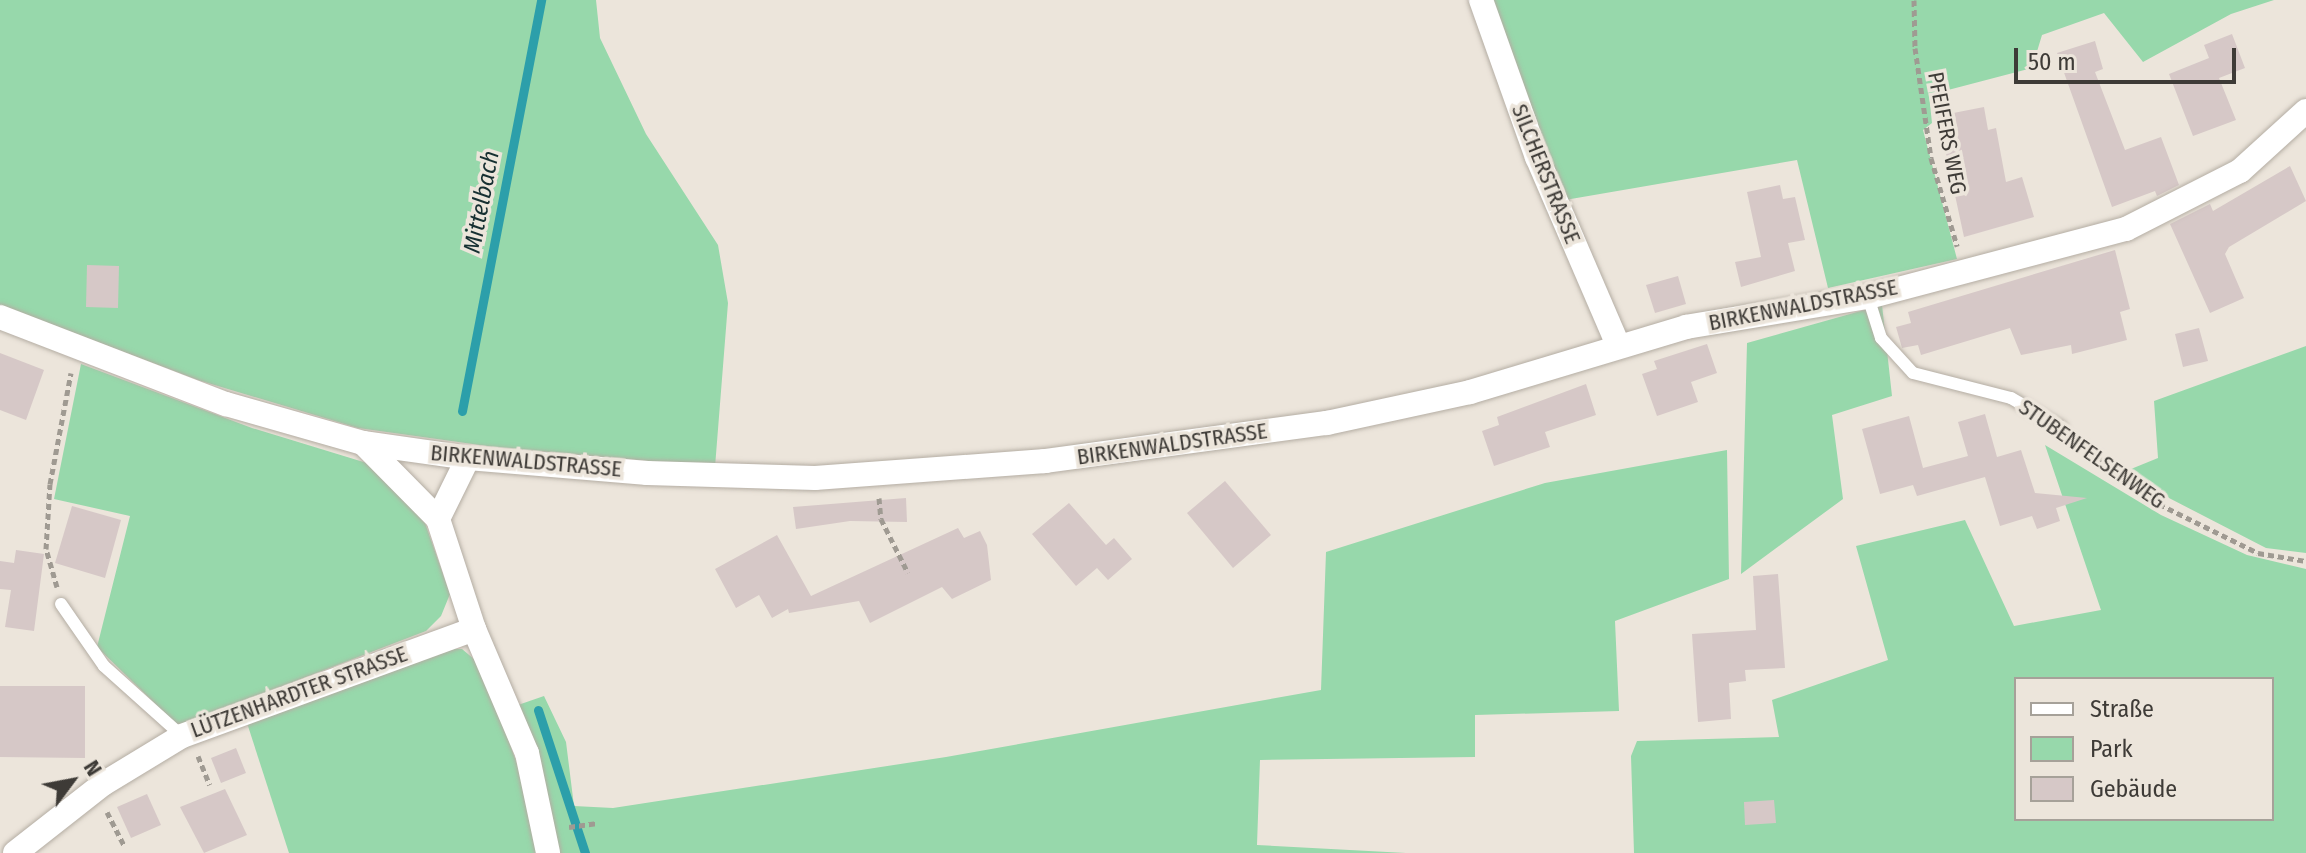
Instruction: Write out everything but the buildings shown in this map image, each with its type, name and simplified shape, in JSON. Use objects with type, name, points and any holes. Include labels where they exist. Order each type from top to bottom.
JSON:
[{"type":"street","name":"SILCHERSTRASSE","points":[[1481,0],[1537,157],[1618,345]]},
{"type":"street","name":"BIRKENWALDSTRASSE","points":[[0,317],[226,404],[363,443],[468,458],[647,473],[815,478],[1045,461],[1327,423],[1470,392],[1686,327],[1868,297],[2126,229],[2188,200],[2270,148],[2306,111]]},
{"type":"street","points":[[363,443],[438,519],[474,629],[527,753],[548,853]]},
{"type":"street","points":[[438,519],[468,458]]},
{"type":"street","name":"LÜTZENHARDTER STRASSE","points":[[15,853],[95,790],[182,736],[474,629]]},
{"type":"lane","name":"STUBENFELSENWEG","points":[[1868,297],[1881,338],[1913,373],[2011,398],[2061,427]]},
{"type":"lane","points":[[61,604],[104,666],[182,736]]},
{"type":"path","name":"PFEIFERS WEG","points":[[1914,0],[1915,48],[1931,158],[1964,270]]},
{"type":"path","points":[[61,604],[46,549],[76,346]]},
{"type":"path","name":"STUBENFELSENWEG","points":[[2061,427],[2159,504],[2258,553],[2306,561]]},
{"type":"path","points":[[877,473],[881,519],[908,573]]},
{"type":"path","points":[[95,790],[124,845]]},
{"type":"path","points":[[565,828],[596,823]]},
{"type":"green space","points":[[0,0],[596,0],[600,38],[646,134],[718,245],[728,303],[715,467],[494,447],[358,428],[198,380],[0,305]]},
{"type":"green space","points":[[1490,0],[2274,0],[2231,14],[2143,62],[2104,13],[2042,35],[2032,68],[1929,95],[1932,123],[1923,130],[1957,259],[1828,288],[1797,160],[1565,200]]},
{"type":"green space","points":[[1882,305],[1892,396],[1832,415],[1843,499],[1741,574],[1747,343]]},
{"type":"green space","points":[[2306,346],[2306,553],[2266,548],[2169,498],[2131,469],[2158,458],[2154,401]]},
{"type":"green space","points":[[81,364],[252,428],[370,464],[425,523],[450,594],[441,616],[426,631],[178,726],[97,647],[130,516],[54,499]]},
{"type":"green space","points":[[2045,445],[2161,515],[2247,555],[2306,569],[2306,853],[1634,853],[1631,756],[1637,741],[1779,737],[1772,700],[1888,660],[1856,546],[1965,520],[2014,626],[2101,610]]},
{"type":"green space","points":[[1727,450],[1729,579],[1615,621],[1619,711],[1475,715],[1475,757],[1260,760],[1257,845],[1406,853],[557,853],[518,705],[544,696],[566,742],[574,806],[613,808],[946,757],[1321,690],[1326,552],[1545,483]]},
{"type":"green space","points":[[439,649],[462,649],[481,665],[520,772],[537,853],[289,853],[247,723]]},
{"type":"waterway","name":"Mittelbach","points":[[462,411],[541,0]]},
{"type":"waterway","name":"Mittelbach","points":[[538,710],[585,853]]}]
